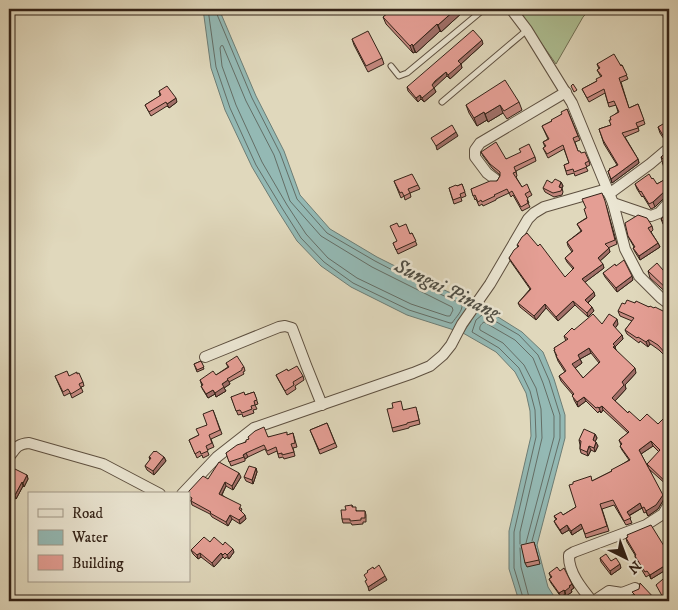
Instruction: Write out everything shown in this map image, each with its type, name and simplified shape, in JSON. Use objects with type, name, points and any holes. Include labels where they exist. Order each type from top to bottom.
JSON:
[{"type":"street","points":[[511,9],[527,30],[572,103],[610,196],[625,249],[639,276],[669,304]]},
{"type":"street","points":[[495,179],[487,173],[475,156],[475,150],[480,143],[566,92]]},
{"type":"street","points":[[184,492],[217,457],[254,428],[430,366],[451,345],[462,324],[490,284],[528,219],[534,213],[544,207],[610,196],[669,148]]},
{"type":"street","points":[[610,196],[651,216],[659,213],[669,202]]},
{"type":"street","points":[[205,357],[285,326],[292,328],[322,405]]},
{"type":"street","points":[[9,457],[21,444],[29,443],[104,464],[156,492]]},
{"type":"street","points":[[635,588],[622,593],[609,590],[593,601],[580,585],[569,563],[569,556],[574,552],[666,516],[669,504]]},
{"type":"lane","points":[[391,66],[400,76],[407,73],[484,9]]},
{"type":"lane","points":[[442,102],[527,30]]},
{"type":"green space","points":[[519,9],[591,9],[583,17],[556,64]]},
{"type":"water","points":[[203,9],[219,9],[256,96],[284,151],[300,195],[330,229],[377,257],[471,302],[467,310],[475,315],[479,308],[490,312],[522,332],[543,352],[565,415],[565,438],[537,545],[548,587],[557,601],[519,601],[509,569],[509,531],[531,436],[530,411],[526,393],[515,372],[496,352],[463,333],[471,321],[463,316],[454,330],[407,315],[351,287],[321,266],[297,241],[252,167],[225,110],[211,68]]},
{"type":"building","points":[[393,9],[456,9],[413,46],[412,44],[410,46],[383,17]]},
{"type":"building","points":[[473,30],[482,40],[458,61],[461,64],[448,75],[446,72],[435,81],[432,85],[434,88],[422,98],[420,95],[416,98],[407,87]]},
{"type":"building","points":[[368,31],[382,58],[366,66],[352,39]]},
{"type":"building","points":[[614,54],[627,75],[619,78],[629,108],[638,104],[644,120],[636,123],[638,128],[622,133],[638,159],[611,179],[609,169],[618,165],[603,140],[599,129],[611,125],[610,117],[619,112],[614,101],[608,103],[604,89],[587,98],[582,89],[602,76],[597,70],[600,68],[597,64]]},
{"type":"building","points":[[505,80],[519,102],[504,111],[500,105],[474,118],[466,105]]},
{"type":"building","points":[[573,84],[577,90],[574,92],[571,86]]},
{"type":"building","points":[[167,86],[176,98],[149,112],[145,105],[161,95],[159,91]]},
{"type":"building","points":[[567,109],[578,136],[573,138],[578,151],[581,153],[585,152],[589,161],[585,163],[587,167],[574,172],[573,169],[566,171],[564,165],[569,163],[563,145],[547,154],[543,148],[546,146],[543,142],[549,139],[542,126]]},
{"type":"building","points":[[668,121],[669,137],[664,137],[658,127]]},
{"type":"building","points":[[452,125],[456,132],[436,146],[431,138]]},
{"type":"building","points":[[496,142],[506,159],[521,152],[519,149],[529,144],[535,157],[514,167],[516,172],[513,173],[522,187],[527,184],[530,191],[525,194],[528,203],[521,207],[512,191],[509,193],[507,189],[482,202],[481,200],[478,202],[475,195],[473,196],[471,189],[490,181],[497,181],[500,176],[500,172],[490,164],[481,152]]},
{"type":"building","points":[[669,150],[669,171],[662,163],[665,161],[661,157]]},
{"type":"building","points":[[412,174],[418,185],[408,189],[410,193],[404,196],[402,192],[400,193],[394,181]]},
{"type":"building","points":[[649,174],[657,184],[669,177],[669,191],[665,191],[649,204],[635,184]]},
{"type":"building","points":[[555,179],[561,182],[559,187],[562,188],[561,191],[553,193],[543,188],[547,180],[552,183]]},
{"type":"building","points":[[462,184],[465,192],[460,194],[461,197],[453,200],[449,188]]},
{"type":"building","points":[[602,193],[615,240],[605,244],[609,248],[598,258],[603,264],[582,279],[594,292],[585,300],[592,307],[587,313],[573,301],[556,317],[545,304],[534,316],[518,303],[531,289],[509,258],[519,246],[517,245],[522,237],[527,233],[538,246],[540,244],[565,277],[574,268],[565,258],[573,251],[567,242],[582,231],[577,224],[587,218],[584,209],[586,208],[582,199]]},
{"type":"building","points":[[669,212],[669,228],[661,219]]},
{"type":"building","points":[[638,215],[647,218],[652,226],[648,228],[658,243],[639,256],[633,248],[635,247],[628,236],[625,223]]},
{"type":"building","points":[[397,223],[399,227],[406,224],[410,234],[412,233],[416,241],[396,250],[393,243],[397,241],[390,226]]},
{"type":"building","points":[[624,260],[632,276],[616,288],[603,273]]},
{"type":"building","points":[[657,263],[669,277],[669,291],[648,271]]},
{"type":"building","points":[[627,300],[655,307],[669,314],[669,357],[658,345],[650,340],[646,342],[625,330],[634,318],[618,311],[622,303],[625,304]]},
{"type":"building","points":[[593,314],[602,324],[609,314],[617,319],[613,325],[622,335],[613,344],[615,346],[613,347],[635,368],[622,382],[624,385],[612,398],[640,421],[647,414],[658,424],[669,413],[669,485],[647,464],[660,450],[651,441],[639,450],[663,495],[656,505],[646,511],[640,503],[627,512],[631,518],[624,521],[613,500],[600,504],[607,526],[585,534],[581,524],[571,531],[567,525],[560,530],[554,521],[557,519],[554,516],[561,512],[563,515],[576,507],[569,485],[573,484],[573,482],[591,476],[592,481],[630,460],[620,446],[622,444],[619,440],[629,432],[602,406],[596,408],[584,397],[577,402],[572,396],[574,394],[559,376],[566,371],[556,356],[554,348],[568,339],[564,336],[572,328],[574,330]],"holes":[[[589,348],[600,362],[583,378],[572,364],[580,359],[578,355]]]},
{"type":"building","points":[[237,356],[244,367],[242,370],[227,379],[222,384],[224,387],[215,393],[213,390],[206,394],[200,380],[213,371],[216,375],[229,367],[226,363]]},
{"type":"building","points":[[201,361],[204,367],[197,370],[194,364]]},
{"type":"building","points":[[297,366],[303,376],[293,382],[294,385],[285,391],[276,375]]},
{"type":"building","points":[[67,371],[69,376],[77,372],[77,374],[79,373],[83,382],[79,384],[81,388],[71,394],[68,389],[63,392],[55,376]]},
{"type":"building","points":[[244,392],[245,395],[254,392],[257,400],[254,401],[255,405],[251,406],[252,409],[242,413],[240,410],[236,411],[231,397]]},
{"type":"building","points":[[401,401],[403,410],[416,407],[419,420],[392,428],[387,409],[393,408],[392,403]]},
{"type":"building","points":[[213,410],[220,430],[209,435],[212,443],[206,446],[208,451],[201,454],[200,451],[195,454],[189,440],[199,435],[196,429],[207,425],[203,414]]},
{"type":"building","points":[[327,423],[335,443],[319,450],[310,430]]},
{"type":"building","points":[[264,427],[268,437],[287,432],[287,435],[293,433],[295,443],[291,444],[294,452],[282,455],[282,453],[278,454],[276,447],[267,451],[264,445],[246,453],[243,455],[244,457],[229,462],[226,453],[237,445],[246,442],[249,439],[248,437],[255,431]]},
{"type":"building","points":[[584,429],[595,434],[593,440],[596,442],[594,448],[589,446],[587,452],[580,449],[581,441],[579,440]]},
{"type":"building","points":[[154,451],[164,457],[153,471],[145,466]]},
{"type":"building","points":[[219,462],[239,473],[232,486],[225,482],[219,494],[241,505],[239,509],[245,515],[239,520],[230,515],[226,522],[191,501],[192,498],[189,491],[203,476],[208,479]]},
{"type":"building","points":[[249,466],[256,468],[252,480],[244,477]]},
{"type":"building","points":[[11,467],[27,475],[15,495],[9,492],[9,472]]},
{"type":"building","points":[[352,505],[352,507],[356,507],[356,511],[365,511],[365,518],[350,521],[350,519],[342,519],[341,510],[346,510],[345,506]]},
{"type":"building","points":[[651,525],[664,546],[669,542],[669,563],[650,575],[647,571],[645,572],[626,538],[628,537],[627,535]]},
{"type":"building","points":[[204,537],[210,542],[214,537],[223,545],[225,542],[233,549],[227,555],[221,553],[212,563],[200,553],[197,555],[191,550]]},
{"type":"building","points":[[534,542],[539,560],[525,563],[521,545]]},
{"type":"building","points":[[606,554],[611,561],[616,558],[620,564],[610,571],[600,558]]},
{"type":"building","points":[[379,565],[385,576],[368,587],[364,575],[373,567],[374,569]]},
{"type":"building","points":[[557,567],[560,571],[564,568],[572,584],[565,591],[559,593],[549,579],[552,577],[549,573]]},
{"type":"building","points":[[669,574],[669,601],[665,601],[656,585]]},
{"type":"building","points":[[640,583],[657,601],[634,601],[638,598],[632,592],[639,589]]},
{"type":"water label","name":"Sungai Pinang","points":[[447,290]]}]
